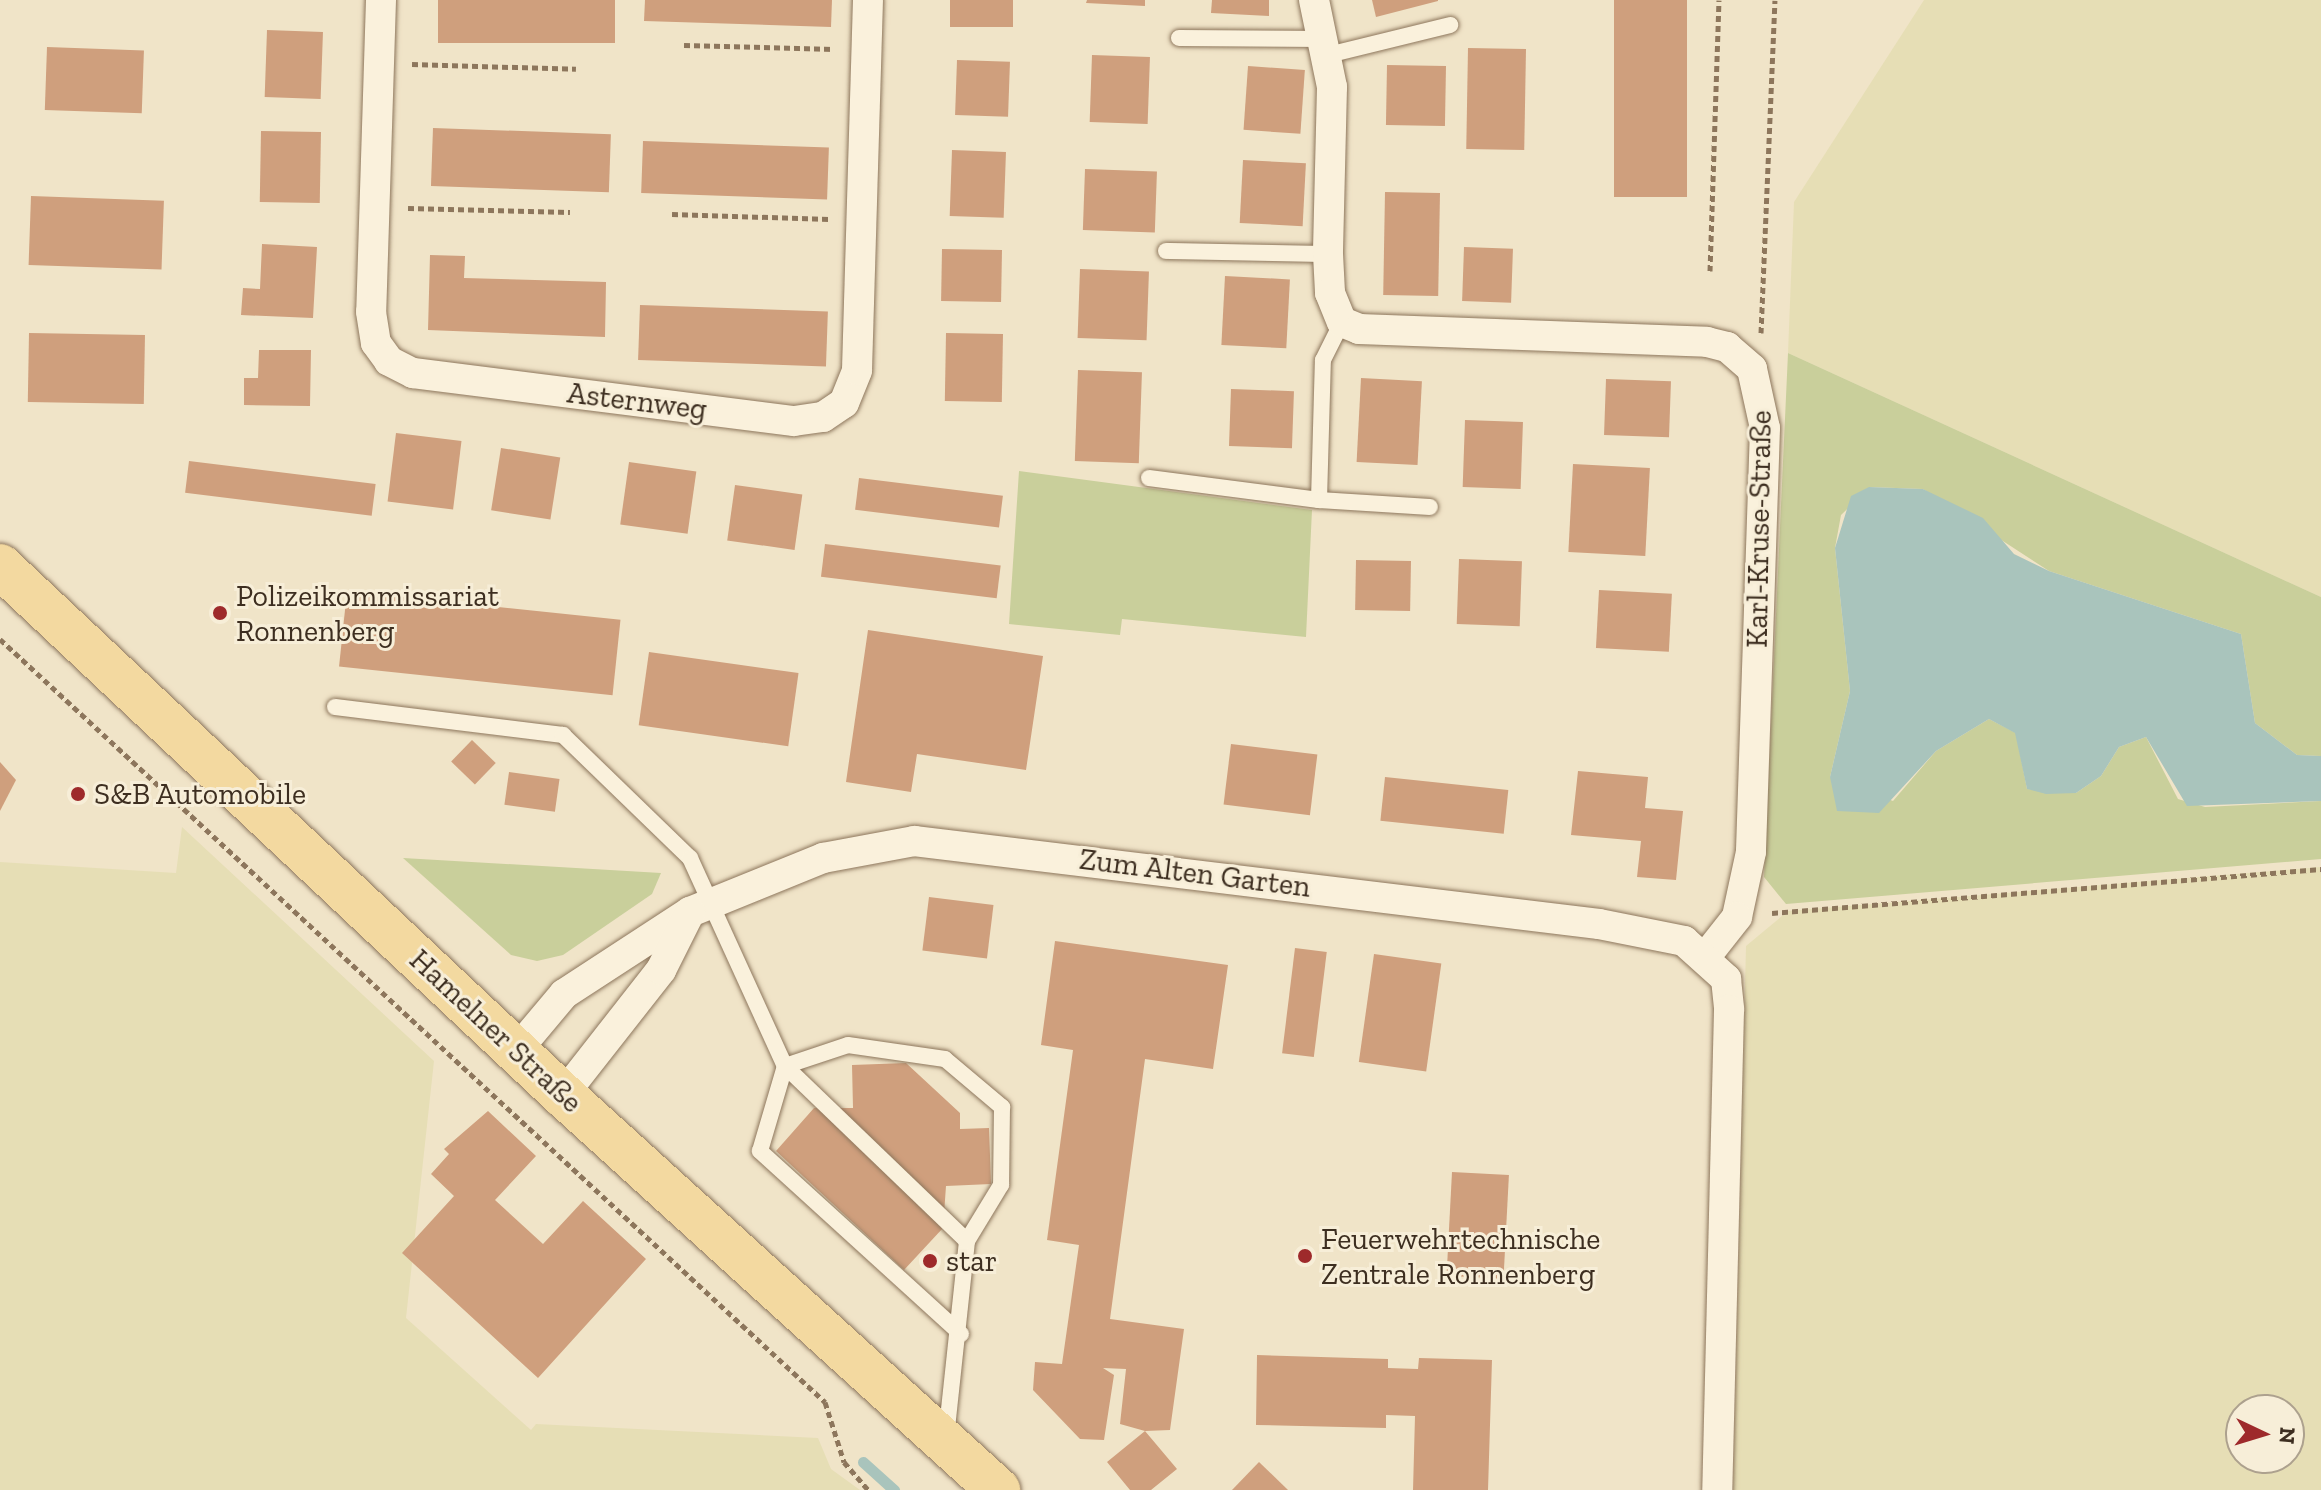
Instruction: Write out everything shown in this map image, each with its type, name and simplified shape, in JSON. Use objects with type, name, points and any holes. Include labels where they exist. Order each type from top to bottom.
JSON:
[{"type":"main road","name":"Hamelner Straße","points":[[0,566],[563,1095],[998,1490]]},
{"type":"street","name":"Asternweg","points":[[381,0],[371,312],[376,343],[389,361],[413,373],[794,421],[823,417],[844,403],[857,370],[868,0]]},
{"type":"street","points":[[1314,0],[1326,47],[1330,293],[1342,322]]},
{"type":"street","name":"Karl-Kruse-Straße","points":[[1342,322],[1359,329],[1707,342],[1752,369],[1765,428],[1751,852],[1737,917],[1707,955]]},
{"type":"street","name":"Zum Alten Garten","points":[[517,1050],[564,994],[702,907],[823,858],[952,841],[1653,932],[1707,955]]},
{"type":"street","points":[[563,1095],[661,970],[702,907]]},
{"type":"street","points":[[1707,955],[1726,979],[1729,1010],[1717,1490]]},
{"type":"lane","points":[[1179,38],[1326,47],[1450,25]]},
{"type":"lane","points":[[1166,251],[1328,254]]},
{"type":"lane","points":[[1319,500],[1323,360],[1342,322]]},
{"type":"lane","points":[[1149,478],[1319,500],[1430,507]]},
{"type":"lane","points":[[335,707],[563,735],[690,858],[702,907],[785,1066],[967,1241]]},
{"type":"lane","points":[[785,1066],[848,1045],[945,1059],[1002,1107],[1001,1185],[967,1241],[961,1334],[946,1441]]},
{"type":"lane","points":[[785,1066],[760,1151],[961,1334]]},
{"type":"path","points":[[1710,271],[1719,0]]},
{"type":"path","points":[[1752,369],[1770,260],[1775,0]]},
{"type":"path","points":[[684,45],[867,49]]},
{"type":"path","points":[[379,63],[576,69]]},
{"type":"path","points":[[375,207],[570,212]]},
{"type":"path","points":[[672,214],[862,220]]},
{"type":"path","points":[[0,639],[825,1402],[844,1462],[868,1490]]},
{"type":"path","points":[[1737,917],[2321,869]]},
{"type":"shaded area","points":[[1924,0],[2321,0],[2321,597],[1788,353],[1794,202]]},
{"type":"shaded area","points":[[182,827],[434,1061],[406,1318],[531,1430],[536,1424],[818,1438],[831,1469],[860,1490],[0,1490],[0,862],[176,873]]},
{"type":"shaded area","points":[[2321,867],[2321,1490],[1733,1490],[1746,946],[1788,911]]},
{"type":"green space","points":[[1788,353],[2321,597],[2321,756],[2297,755],[2255,723],[2241,634],[2049,571],[1923,489],[1870,487],[1841,515],[1835,548],[1850,691],[1830,777],[1893,801],[1936,751],[1989,719],[2016,733],[2027,789],[2076,793],[2101,776],[2119,747],[2146,737],[2178,799],[2205,807],[2321,801],[2321,859],[1786,904],[1764,877]]},
{"type":"green space","points":[[1019,471],[1312,510],[1306,637],[1122,619],[1120,635],[1009,624]]},
{"type":"green space","points":[[403,858],[661,873],[652,894],[563,955],[537,961],[511,955]]},
{"type":"water","points":[[1869,487],[1923,489],[1983,518],[2014,554],[2049,571],[2241,634],[2255,723],[2297,755],[2321,756],[2321,801],[2187,806],[2146,737],[2119,747],[2101,776],[2076,793],[2046,794],[2027,789],[2015,733],[1989,719],[1936,751],[1879,813],[1837,811],[1830,777],[1850,691],[1835,548],[1851,496]]},
{"type":"building","points":[[438,0],[615,0],[615,43],[438,43]]},
{"type":"building","points":[[645,0],[832,0],[831,27],[644,21]]},
{"type":"building","points":[[950,0],[1013,0],[1013,27],[950,27]]},
{"type":"building","points":[[1087,0],[1145,0],[1145,6],[1086,3]]},
{"type":"building","points":[[1212,0],[1269,0],[1269,16],[1211,13]]},
{"type":"building","points":[[1372,0],[1438,0],[1438,1],[1376,17]]},
{"type":"building","points":[[1614,0],[1687,0],[1687,197],[1614,197]]},
{"type":"building","points":[[267,30],[323,32],[321,99],[265,97]]},
{"type":"building","points":[[47,47],[144,50],[142,113],[45,110]]},
{"type":"building","points":[[1468,48],[1526,49],[1524,150],[1466,149]]},
{"type":"building","points":[[1092,55],[1150,57],[1148,124],[1090,122]]},
{"type":"building","points":[[957,60],[1010,62],[1008,117],[955,115]]},
{"type":"building","points":[[1387,65],[1446,66],[1445,126],[1386,125]]},
{"type":"building","points":[[1248,66],[1305,70],[1300,134],[1244,130]]},
{"type":"building","points":[[433,128],[611,134],[609,192],[431,186]]},
{"type":"building","points":[[261,131],[321,132],[320,203],[260,202]]},
{"type":"building","points":[[643,141],[829,147],[827,199],[641,193]]},
{"type":"building","points":[[952,150],[1006,152],[1004,218],[950,216]]},
{"type":"building","points":[[1243,160],[1306,163],[1303,226],[1240,223]]},
{"type":"building","points":[[1085,169],[1157,172],[1155,232],[1083,230]]},
{"type":"building","points":[[1385,192],[1440,193],[1438,296],[1383,295]]},
{"type":"building","points":[[31,196],[164,201],[162,270],[29,265]]},
{"type":"building","points":[[262,244],[317,247],[313,318],[241,315],[243,288],[260,289]]},
{"type":"building","points":[[1464,247],[1513,249],[1511,303],[1462,301]]},
{"type":"building","points":[[942,249],[1002,250],[1001,302],[941,301]]},
{"type":"building","points":[[430,255],[465,256],[464,278],[606,282],[605,337],[428,330]]},
{"type":"building","points":[[1080,269],[1149,271],[1147,340],[1078,338]]},
{"type":"building","points":[[1225,276],[1290,279],[1286,348],[1221,345]]},
{"type":"building","points":[[640,305],[828,312],[826,367],[638,360]]},
{"type":"building","points":[[29,333],[145,335],[144,404],[28,402]]},
{"type":"building","points":[[946,333],[1003,334],[1002,402],[945,401]]},
{"type":"building","points":[[259,350],[311,350],[310,406],[244,405],[244,378],[258,378]]},
{"type":"building","points":[[1078,370],[1142,372],[1139,463],[1075,461]]},
{"type":"building","points":[[1361,378],[1422,381],[1418,465],[1357,462]]},
{"type":"building","points":[[1606,379],[1671,381],[1669,437],[1604,435]]},
{"type":"building","points":[[1231,389],[1294,391],[1292,448],[1229,446]]},
{"type":"building","points":[[1465,420],[1523,422],[1521,489],[1463,487]]},
{"type":"building","points":[[396,433],[462,441],[453,510],[388,501]]},
{"type":"building","points":[[501,448],[560,457],[550,520],[491,510]]},
{"type":"building","points":[[189,461],[376,484],[372,516],[185,493]]},
{"type":"building","points":[[629,462],[696,471],[688,534],[620,524]]},
{"type":"building","points":[[1573,464],[1650,468],[1645,556],[1568,552]]},
{"type":"building","points":[[859,478],[1003,496],[999,527],[855,510]]},
{"type":"building","points":[[735,485],[802,494],[795,550],[727,540]]},
{"type":"building","points":[[825,544],[1001,566],[997,598],[821,577]]},
{"type":"building","points":[[1459,559],[1522,561],[1520,626],[1457,624]]},
{"type":"building","points":[[1356,560],[1411,561],[1410,611],[1355,610]]},
{"type":"building","points":[[1599,590],[1672,594],[1669,652],[1596,648]]},
{"type":"building","points":[[347,591],[620,620],[613,695],[339,667]]},
{"type":"building","points":[[868,630],[1043,656],[1026,770],[917,754],[911,792],[846,782]]},
{"type":"building","points":[[649,652],[799,673],[788,746],[639,725]]},
{"type":"building","points":[[472,740],[496,763],[475,785],[451,762]]},
{"type":"building","points":[[1231,744],[1317,755],[1310,815],[1224,805]]},
{"type":"building","points":[[0,762],[16,780],[0,811]]},
{"type":"building","points":[[1578,771],[1648,777],[1645,808],[1683,811],[1676,880],[1637,877],[1641,841],[1571,835]]},
{"type":"building","points":[[509,772],[560,779],[555,812],[504,805]]},
{"type":"building","points":[[1385,777],[1508,790],[1504,834],[1380,821]]},
{"type":"building","points":[[929,897],[994,905],[987,959],[922,951]]},
{"type":"building","points":[[1055,941],[1228,965],[1213,1069],[1145,1059],[1110,1319],[1184,1329],[1170,1430],[1145,1431],[1120,1424],[1126,1369],[1103,1368],[1114,1375],[1104,1440],[1080,1439],[1033,1390],[1035,1362],[1062,1364],[1079,1245],[1047,1240],[1073,1050],[1041,1045]]},
{"type":"building","points":[[1295,948],[1327,952],[1314,1057],[1282,1053]]},
{"type":"building","points":[[1374,954],[1441,963],[1426,1071],[1359,1062]]},
{"type":"building","points":[[906,1063],[960,1113],[960,1129],[989,1128],[991,1184],[946,1186],[943,1228],[904,1270],[776,1151],[814,1108],[853,1108],[852,1065]]},
{"type":"building","points":[[488,1111],[536,1156],[495,1200],[543,1244],[583,1201],[646,1259],[538,1378],[402,1253],[454,1196],[431,1174],[449,1154],[444,1149]]},
{"type":"building","points":[[1452,1172],[1509,1175],[1503,1279],[1447,1276]]},
{"type":"building","points":[[1257,1355],[1388,1359],[1388,1368],[1418,1369],[1419,1358],[1492,1360],[1488,1490],[1413,1490],[1415,1416],[1386,1415],[1386,1428],[1256,1425]]},
{"type":"building","points":[[1145,1431],[1177,1469],[1151,1490],[1130,1490],[1107,1462]]},
{"type":"building","points":[[1259,1462],[1288,1490],[1232,1490]]},
{"type":"waterway","points":[[863,1462],[894,1490]]},
{"type":"place","name":"Polizeikommissariat Ronnenberg","points":[[220,613]]},
{"type":"place","name":"S&B Automobile","points":[[78,794]]},
{"type":"place","name":"Feuerwehrtechnische Zentrale Ronnenberg","points":[[1305,1256]]},
{"type":"place","name":"star","points":[[930,1261]]}]
